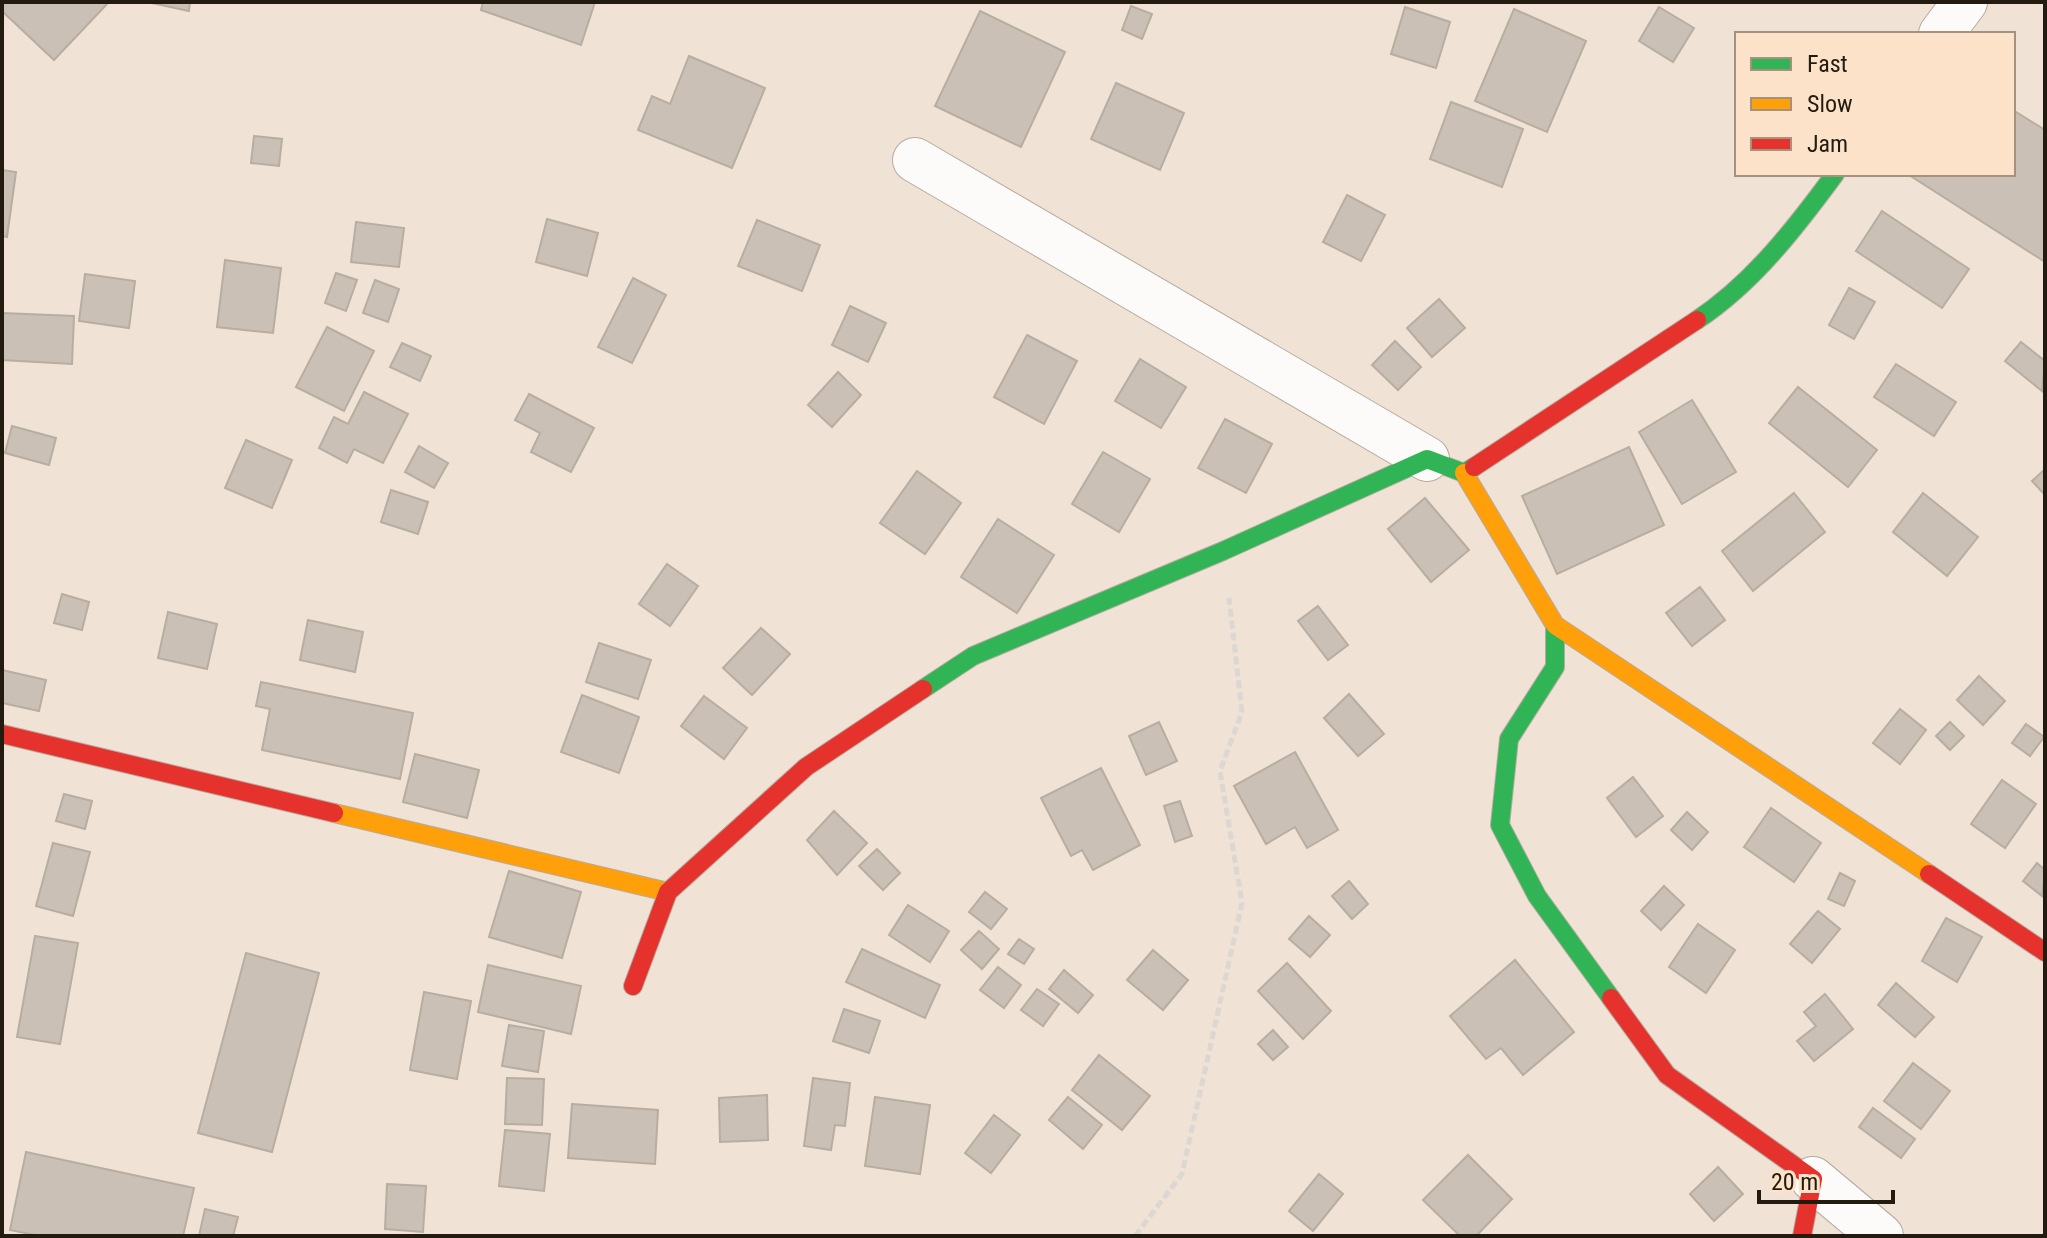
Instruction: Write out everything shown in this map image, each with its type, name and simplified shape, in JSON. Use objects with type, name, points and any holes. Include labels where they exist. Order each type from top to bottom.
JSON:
[{"type":"street","points":[[1942,32],[1965,2]]},
{"type":"street","points":[[915,160],[1445,466],[1555,625],[2045,952]]},
{"type":"street","points":[[633,986],[668,892],[806,767],[973,656],[1223,551],[1445,466],[1712,310],[1788,237],[1834,176]]},
{"type":"street","points":[[1555,625],[1555,667],[1509,739],[1500,825],[1537,896],[1667,1075],[1813,1179],[1881,1236]]},
{"type":"street","points":[[2,734],[668,892]]},
{"type":"street","points":[[1802,1236],[1813,1179]]},
{"type":"path","points":[[1135,1236],[1182,1174],[1242,903],[1220,771],[1242,712],[1223,551]]},
{"type":"building","points":[[2,2],[108,3],[54,60],[2,11]]},
{"type":"building","points":[[147,2],[190,2],[189,11]]},
{"type":"building","points":[[483,2],[595,2],[581,45],[481,10]]},
{"type":"building","points":[[1131,6],[1152,14],[1142,39],[1122,30]]},
{"type":"building","points":[[1405,7],[1450,22],[1436,68],[1391,54]]},
{"type":"building","points":[[1659,7],[1694,28],[1673,62],[1639,41]]},
{"type":"building","points":[[1514,9],[1586,41],[1547,132],[1475,101]]},
{"type":"building","points":[[980,11],[1065,52],[1021,147],[935,106]]},
{"type":"building","points":[[689,56],[765,88],[732,168],[638,130],[652,96],[670,104]]},
{"type":"building","points":[[1116,83],[1184,113],[1160,170],[1091,139]]},
{"type":"building","points":[[1451,102],[1523,129],[1502,187],[1430,159]]},
{"type":"building","points":[[2015,111],[2045,130],[2045,262],[1911,176],[2015,176]]},
{"type":"building","points":[[254,136],[282,139],[279,166],[251,163]]},
{"type":"building","points":[[2,170],[16,172],[7,237],[2,236]]},
{"type":"building","points":[[1347,195],[1385,215],[1361,261],[1323,242]]},
{"type":"building","points":[[1882,211],[1969,269],[1942,308],[1856,251]]},
{"type":"building","points":[[547,219],[598,233],[587,276],[536,262]]},
{"type":"building","points":[[757,220],[820,245],[802,291],[738,266]]},
{"type":"building","points":[[356,222],[404,228],[399,267],[351,262]]},
{"type":"building","points":[[225,260],[281,268],[273,333],[217,327]]},
{"type":"building","points":[[336,273],[357,280],[346,311],[325,303]]},
{"type":"building","points":[[85,274],[135,281],[129,328],[79,321]]},
{"type":"building","points":[[633,278],[666,295],[632,363],[598,347]]},
{"type":"building","points":[[375,280],[399,289],[388,322],[363,313]]},
{"type":"building","points":[[1849,288],[1875,302],[1854,339],[1829,325]]},
{"type":"building","points":[[1439,299],[1465,328],[1432,357],[1407,328]]},
{"type":"building","points":[[850,306],[886,323],[868,362],[832,345]]},
{"type":"building","points":[[2,313],[74,316],[72,364],[2,360]]},
{"type":"building","points":[[327,327],[374,351],[344,411],[296,387]]},
{"type":"building","points":[[1027,335],[1077,361],[1044,424],[994,397]]},
{"type":"building","points":[[1395,341],[1421,367],[1398,390],[1372,365]]},
{"type":"building","points":[[2021,342],[2045,361],[2042,391],[2005,361]]},
{"type":"building","points":[[402,343],[431,356],[420,381],[390,367]]},
{"type":"building","points":[[1140,359],[1186,387],[1161,428],[1115,401]]},
{"type":"building","points":[[1896,364],[1956,402],[1934,436],[1874,397]]},
{"type":"building","points":[[838,372],[861,395],[832,427],[808,405]]},
{"type":"building","points":[[1798,387],[1877,450],[1848,487],[1769,423]]},
{"type":"building","points":[[364,392],[408,414],[383,463],[354,449],[347,463],[319,448],[334,417],[348,424]]},
{"type":"building","points":[[529,394],[594,428],[571,472],[531,452],[540,433],[515,420]]},
{"type":"building","points":[[1692,400],[1736,472],[1682,504],[1639,432]]},
{"type":"building","points":[[1225,419],[1272,444],[1246,493],[1198,468]]},
{"type":"building","points":[[12,426],[56,438],[49,465],[5,453]]},
{"type":"building","points":[[246,440],[292,460],[272,508],[225,488]]},
{"type":"building","points":[[419,446],[448,463],[434,488],[405,472]]},
{"type":"building","points":[[1629,447],[1664,525],[1557,574],[1522,496]]},
{"type":"building","points":[[1103,452],[1150,479],[1119,532],[1072,504]]},
{"type":"building","points":[[2045,469],[2045,495],[2032,481]]},
{"type":"building","points":[[917,471],[961,503],[925,554],[880,523]]},
{"type":"building","points":[[391,490],[428,502],[418,534],[381,522]]},
{"type":"building","points":[[1794,493],[1825,532],[1753,591],[1722,551]]},
{"type":"building","points":[[1923,493],[1978,537],[1947,576],[1893,532]]},
{"type":"building","points":[[1425,498],[1469,550],[1431,582],[1388,529]]},
{"type":"building","points":[[998,519],[1054,555],[1017,613],[961,577]]},
{"type":"building","points":[[667,564],[698,586],[670,626],[639,604]]},
{"type":"building","points":[[1700,587],[1725,620],[1692,646],[1666,613]]},
{"type":"building","points":[[62,594],[89,602],[82,630],[54,623]]},
{"type":"building","points":[[1318,606],[1348,645],[1328,660],[1298,621]]},
{"type":"building","points":[[168,612],[217,624],[207,669],[158,658]]},
{"type":"building","points":[[308,620],[363,632],[355,672],[300,660]]},
{"type":"building","points":[[761,628],[790,654],[752,695],[723,668]]},
{"type":"building","points":[[599,643],[651,660],[638,699],[586,682]]},
{"type":"building","points":[[2,670],[46,680],[39,711],[2,703]]},
{"type":"building","points":[[1979,676],[2005,701],[1983,725],[1957,700]]},
{"type":"building","points":[[261,682],[413,713],[400,779],[262,750],[270,709],[256,706]]},
{"type":"building","points":[[1349,694],[1384,734],[1358,756],[1324,718]]},
{"type":"building","points":[[582,695],[639,717],[619,773],[561,752]]},
{"type":"building","points":[[704,696],[747,728],[724,759],[681,726]]},
{"type":"building","points":[[1900,709],[1926,730],[1900,764],[1873,743]]},
{"type":"building","points":[[1159,722],[1177,761],[1146,775],[1129,736]]},
{"type":"building","points":[[1950,722],[1964,736],[1950,750],[1936,736]]},
{"type":"building","points":[[2026,724],[2044,737],[2030,756],[2012,743]]},
{"type":"building","points":[[1295,752],[1338,830],[1307,848],[1295,827],[1266,844],[1234,786]]},
{"type":"building","points":[[415,754],[479,770],[467,818],[403,802]]},
{"type":"building","points":[[1101,768],[1140,845],[1093,870],[1082,850],[1071,856],[1041,798]]},
{"type":"building","points":[[1633,777],[1663,816],[1636,837],[1607,798]]},
{"type":"building","points":[[2002,780],[2036,804],[2005,848],[1971,824]]},
{"type":"building","points":[[64,794],[92,801],[85,829],[56,821]]},
{"type":"building","points":[[1180,801],[1192,836],[1175,842],[1164,806]]},
{"type":"building","points":[[1771,808],[1821,843],[1794,882],[1744,847]]},
{"type":"building","points":[[834,811],[867,843],[837,875],[807,840]]},
{"type":"building","points":[[1687,812],[1708,832],[1692,850],[1671,830]]},
{"type":"building","points":[[53,843],[90,852],[73,916],[36,906]]},
{"type":"building","points":[[877,849],[900,873],[883,890],[859,866]]},
{"type":"building","points":[[2037,863],[2045,870],[2042,896],[2023,881]]},
{"type":"building","points":[[509,871],[581,892],[562,958],[489,937]]},
{"type":"building","points":[[1840,873],[1855,881],[1844,906],[1828,899]]},
{"type":"building","points":[[1349,881],[1368,904],[1352,919],[1332,896]]},
{"type":"building","points":[[1664,886],[1684,905],[1661,930],[1641,911]]},
{"type":"building","points":[[985,892],[1007,909],[991,929],[969,912]]},
{"type":"building","points":[[908,905],[949,931],[930,962],[889,935]]},
{"type":"building","points":[[1818,911],[1840,929],[1812,963],[1790,944]]},
{"type":"building","points":[[1309,916],[1330,935],[1310,957],[1289,939]]},
{"type":"building","points":[[1946,918],[1982,937],[1957,982],[1922,961]]},
{"type":"building","points":[[1698,924],[1735,950],[1706,993],[1669,967]]},
{"type":"building","points":[[979,931],[999,949],[982,969],[961,950]]},
{"type":"building","points":[[35,936],[78,943],[60,1044],[17,1037]]},
{"type":"building","points":[[1019,939],[1034,949],[1024,964],[1008,954]]},
{"type":"building","points":[[862,949],[940,985],[925,1018],[846,982]]},
{"type":"building","points":[[1153,950],[1188,980],[1163,1010],[1127,980]]},
{"type":"building","points":[[246,953],[319,973],[272,1152],[198,1133]]},
{"type":"building","points":[[1515,960],[1574,1032],[1523,1075],[1501,1048],[1486,1059],[1450,1016]]},
{"type":"building","points":[[1287,963],[1331,1011],[1303,1039],[1258,991]]},
{"type":"building","points":[[488,965],[581,986],[571,1034],[478,1012]]},
{"type":"building","points":[[998,967],[1021,985],[1004,1008],[980,990]]},
{"type":"building","points":[[1064,970],[1093,995],[1078,1013],[1049,989]]},
{"type":"building","points":[[1896,983],[1934,1017],[1915,1037],[1878,1005]]},
{"type":"building","points":[[1037,989],[1059,1004],[1043,1026],[1021,1010]]},
{"type":"building","points":[[424,992],[471,1001],[457,1079],[410,1070]]},
{"type":"building","points":[[1825,994],[1853,1029],[1814,1061],[1797,1041],[1816,1026],[1804,1012]]},
{"type":"building","points":[[844,1009],[880,1021],[869,1053],[833,1041]]},
{"type":"building","points":[[509,1025],[544,1031],[538,1072],[502,1066]]},
{"type":"building","points":[[1273,1030],[1288,1047],[1273,1060],[1258,1044]]},
{"type":"building","points":[[1099,1055],[1150,1096],[1122,1130],[1072,1090]]},
{"type":"building","points":[[1913,1063],[1950,1091],[1921,1129],[1884,1101]]},
{"type":"building","points":[[507,1078],[544,1079],[542,1125],[505,1124]]},
{"type":"building","points":[[813,1078],[850,1083],[845,1126],[835,1125],[831,1150],[804,1146]]},
{"type":"building","points":[[767,1095],[768,1140],[720,1142],[719,1098]]},
{"type":"building","points":[[875,1097],[930,1105],[920,1174],[865,1166]]},
{"type":"building","points":[[1068,1097],[1102,1125],[1083,1149],[1049,1120]]},
{"type":"building","points":[[572,1104],[658,1110],[655,1164],[568,1158]]},
{"type":"building","points":[[1873,1108],[1915,1139],[1901,1158],[1859,1127]]},
{"type":"building","points":[[994,1115],[1020,1135],[991,1173],[965,1153]]},
{"type":"building","points":[[505,1130],[550,1134],[544,1191],[499,1186]]},
{"type":"building","points":[[26,1152],[194,1188],[183,1236],[40,1236],[10,1230]]},
{"type":"building","points":[[1468,1155],[1512,1199],[1476,1236],[1460,1236],[1423,1200]]},
{"type":"building","points":[[1718,1167],[1743,1194],[1714,1221],[1690,1194]]},
{"type":"building","points":[[1319,1174],[1343,1194],[1313,1231],[1289,1211]]},
{"type":"building","points":[[387,1184],[426,1186],[423,1232],[385,1229]]},
{"type":"building","points":[[205,1209],[238,1217],[233,1236],[199,1236]]},
{"type":"traffic: fast","points":[[1697,320],[1755,272],[1833,176]]},
{"type":"traffic: fast","points":[[923,689],[973,656],[1223,551],[1427,459],[1464,473],[1474,467]]},
{"type":"traffic: fast","points":[[1555,625],[1555,667],[1509,739],[1500,825],[1537,896],[1611,998]]},
{"type":"traffic: slow","points":[[1464,473],[1555,625],[1929,874]]},
{"type":"traffic: slow","points":[[334,813],[668,892]]},
{"type":"traffic: jam","points":[[1474,467],[1697,320]]},
{"type":"traffic: jam","points":[[633,986],[668,892],[806,767],[923,689]]},
{"type":"traffic: jam","points":[[2,734],[334,813]]},
{"type":"traffic: jam","points":[[1929,874],[2045,952]]},
{"type":"traffic: jam","points":[[1611,998],[1667,1075],[1813,1179],[1802,1236]]}]
